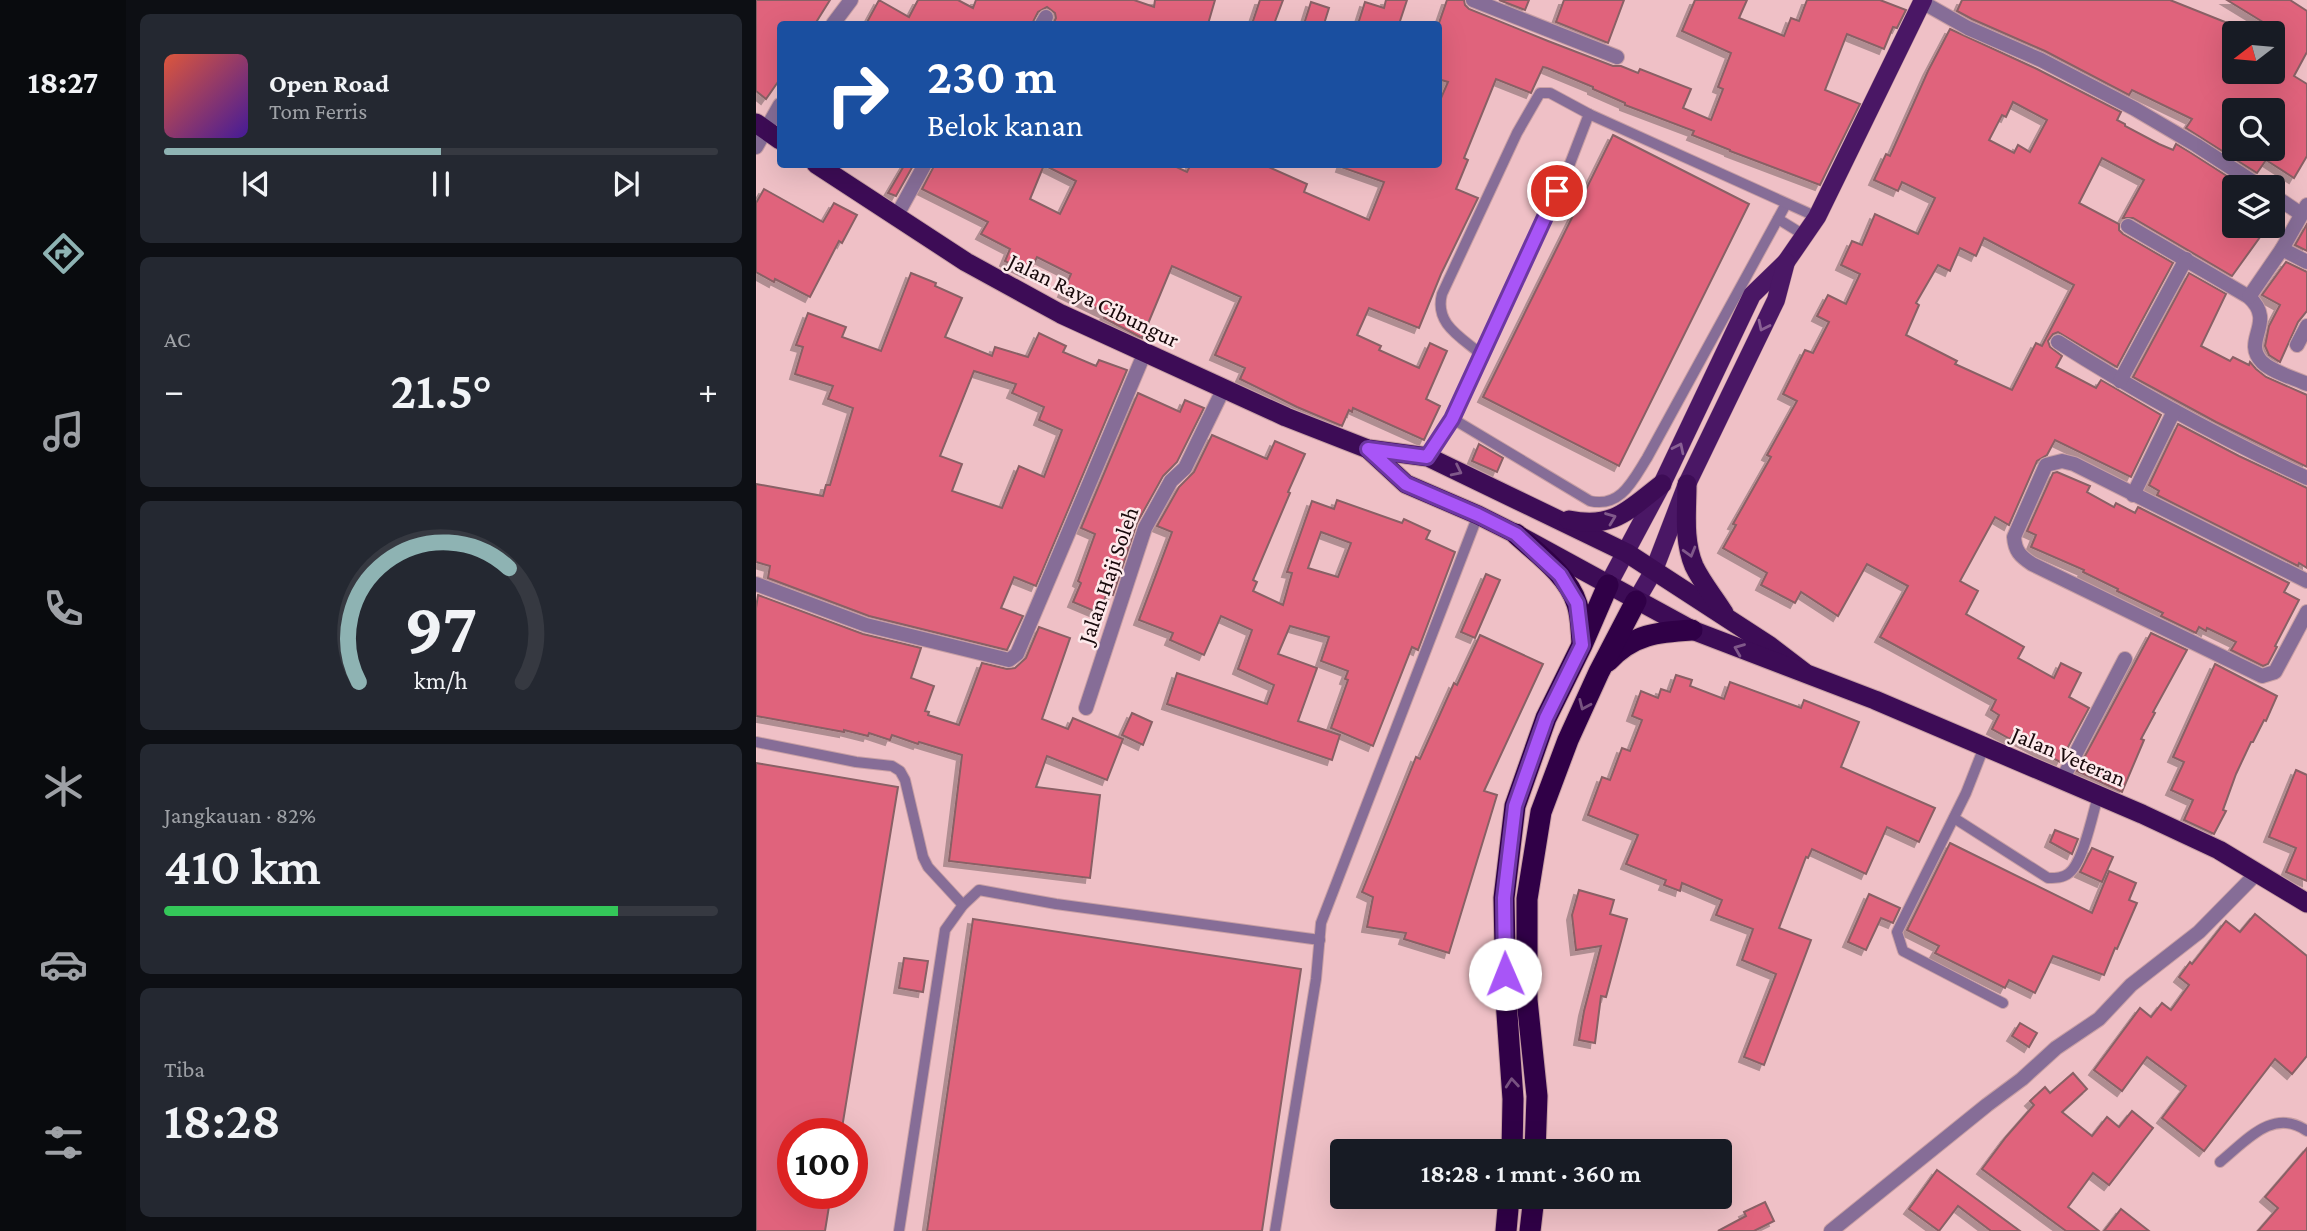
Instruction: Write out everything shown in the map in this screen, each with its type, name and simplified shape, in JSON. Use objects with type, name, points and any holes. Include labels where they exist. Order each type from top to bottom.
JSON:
[{"type":"highway","name":"Jalan Raya Cibungur","points":[[822,168],[989,276],[1061,314],[1286,418],[1368,449]]},
{"type":"highway","name":"Jalan Veteran","points":[[1368,449],[1427,457],[1626,553],[1770,646],[1804,672]]},
{"type":"highway","name":"Jalan Veteran","points":[[1368,449],[1406,484],[1516,534],[1692,630],[1875,700],[2184,832],[2307,903]]},
{"type":"highway","points":[[1551,517],[1590,524],[1607,521],[1628,510],[1662,484]]},
{"type":"highway","points":[[1687,484],[1686,538],[1689,552],[1695,568],[1728,620]]},
{"type":"highway","points":[[1516,534],[1560,575],[1570,589],[1579,614],[1582,645]]},
{"type":"highway","points":[[1511,1139],[1513,1099],[1506,1000],[1504,898],[1515,806],[1546,718],[1608,585]]},
{"type":"highway","points":[[1535,1139],[1537,1097],[1527,1000],[1527,900],[1541,812],[1568,740],[1599,671],[1636,601]]},
{"type":"highway","points":[[1599,671],[1619,649],[1641,637],[1692,630]]},
{"type":"highway","points":[[1506,1231],[1508,1209]]},
{"type":"highway","points":[[1530,1231],[1533,1209]]},
{"type":"main road","points":[[1608,585],[1662,484],[1752,295],[1786,262],[1817,217],[1922,1]]},
{"type":"main road","points":[[1636,601],[1654,570],[1687,484],[1776,300],[1786,262]]},
{"type":"street","points":[[836,21],[851,0]]},
{"type":"street","points":[[1473,0],[1617,57]]},
{"type":"street","points":[[1922,1],[1968,28],[2053,66],[2135,109],[2242,175]]},
{"type":"street","points":[[764,135],[777,111]]},
{"type":"street","points":[[896,217],[923,168]]},
{"type":"street","points":[[2249,297],[2304,209],[2285,200]]},
{"type":"street","points":[[2128,226],[2249,297],[2258,305],[2260,316],[2255,353],[2264,364],[2307,384]]},
{"type":"street","points":[[2281,249],[2307,262]]},
{"type":"street","points":[[2120,381],[2186,259]]},
{"type":"street","points":[[2297,345],[2307,326]]},
{"type":"street","points":[[2058,342],[2174,411],[2307,478]]},
{"type":"street","points":[[756,584],[866,625],[1009,660],[1017,654],[1145,352]]},
{"type":"street","name":"Jalan Haji Soleh","points":[[1086,708],[1145,527],[1171,481],[1185,467],[1223,390]]},
{"type":"street","points":[[2133,495],[2174,411]]},
{"type":"street","points":[[2307,581],[2074,464],[2062,461],[2046,465],[2014,537],[2015,548],[2021,557],[2032,564],[2262,676],[2275,672],[2307,612]]},
{"type":"street","points":[[2062,780],[2125,659]]},
{"type":"street","points":[[1831,1231],[2022,1079],[2056,1048],[2099,1019],[2131,985],[2199,932],[2258,873]]},
{"type":"lane","points":[[1482,355],[1444,323],[1439,307],[1442,294],[1511,146],[1540,93],[1550,93],[1589,114],[1817,217]]},
{"type":"lane","points":[[1427,457],[1452,419],[1569,166],[1589,114]]},
{"type":"lane","points":[[1452,419],[1590,501],[1599,503],[1620,497],[1647,458],[1786,204]]},
{"type":"lane","points":[[1778,219],[1804,235]]},
{"type":"lane","points":[[1275,1231],[1317,979],[1321,923],[1478,515]]},
{"type":"lane","points":[[756,742],[856,762],[892,766],[900,771],[905,780],[923,857],[963,905]]},
{"type":"lane","points":[[1984,747],[1954,818],[1897,932],[1903,951],[2003,1003]]},
{"type":"lane","points":[[1954,818],[2048,878],[2062,878],[2074,869],[2082,852],[2098,796]]},
{"type":"lane","points":[[899,1231],[945,930],[963,905],[979,890],[1056,904],[1320,940]]},
{"type":"lane","points":[[2220,1162],[2262,1128],[2276,1123],[2297,1124],[2307,1131]]},
{"type":"building","points":[[756,0],[830,0],[817,21],[777,21],[777,83],[766,99],[756,91]]},
{"type":"building","points":[[879,0],[909,17],[918,0],[958,0],[973,8],[976,0],[1134,0],[1154,7],[1155,0],[1215,0],[1209,21],[1054,21],[1055,13],[1047,7],[1038,12],[1034,21],[868,21]]},
{"type":"building","points":[[1260,0],[1283,0],[1275,21],[1253,21]]},
{"type":"building","points":[[1386,0],[1407,0],[1400,21],[1359,21],[1365,2],[1384,8]]},
{"type":"building","points":[[1447,0],[1464,0],[1469,9],[1548,41],[1613,66],[1621,66],[1638,73],[1640,69],[1691,89],[1683,108],[1711,120],[1723,89],[1718,87],[1731,53],[1682,31],[1695,0],[1747,0],[1739,18],[1784,36],[1791,18],[1799,21],[1807,0],[1880,0],[1906,10],[1897,28],[1893,27],[1884,49],[1847,34],[1825,90],[1860,104],[1820,185],[1692,135],[1694,131],[1625,105],[1593,87],[1547,68],[1543,67],[1531,93],[1496,79],[1464,158],[1468,160],[1456,189],[1478,198],[1441,274],[1419,328],[1369,308],[1357,335],[1381,346],[1379,350],[1419,368],[1430,343],[1447,351],[1426,399],[1440,406],[1424,440],[1353,408],[1352,412],[1349,410],[1342,426],[1240,379],[1245,368],[1215,355],[1241,297],[1172,266],[1142,338],[1104,318],[1106,313],[1063,292],[1071,274],[1037,257],[1029,273],[1005,261],[1010,249],[981,234],[988,222],[922,189],[933,168],[1043,168],[1030,199],[1060,214],[1076,181],[1050,168],[1178,168],[1187,172],[1189,168],[1271,168],[1307,184],[1304,192],[1369,220],[1384,182],[1344,168],[1442,168],[1442,96],[1448,82],[1442,80],[1442,21],[1440,21]]},
{"type":"building","points":[[1499,0],[1529,0],[1525,10]]},
{"type":"building","points":[[1564,0],[1624,0],[1608,43],[1556,22]]},
{"type":"building","points":[[1962,0],[2170,0],[2222,21],[2222,84],[2286,84],[2286,21],[2261,21],[2227,0],[2290,0],[2307,11],[2307,52],[2294,76],[2307,84],[2307,156],[2294,178],[2268,161],[2285,161],[2285,98],[2222,98],[2222,151],[2186,128],[2192,119],[2132,90],[2129,95],[2045,51],[1957,11]]},
{"type":"building","points":[[1311,2],[1329,8],[1325,21],[1305,21]]},
{"type":"building","points":[[1950,29],[2121,112],[2117,120],[2125,126],[2173,150],[2176,144],[2225,175],[2222,175],[2222,238],[2259,238],[2232,276],[2133,218],[2123,218],[2144,180],[2102,158],[2079,203],[2119,224],[2119,230],[2123,234],[2173,263],[2117,367],[2058,332],[2048,341],[2050,347],[2062,356],[2056,367],[2096,388],[2101,380],[2161,415],[2131,477],[2055,440],[2047,455],[2037,461],[2009,525],[1995,517],[1960,581],[1978,591],[1966,614],[2024,647],[2018,658],[2054,678],[2061,663],[2081,673],[2069,697],[2089,708],[2060,762],[2012,736],[2010,739],[1992,729],[1999,715],[1991,710],[1996,700],[1880,637],[1908,586],[1867,564],[1838,616],[1801,592],[1795,603],[1761,585],[1767,573],[1723,548],[1736,525],[1733,524],[1771,457],[1767,455],[1797,401],[1783,394],[1805,350],[1813,353],[1829,322],[1817,316],[1828,295],[1846,304],[1860,274],[1841,265],[1852,241],[1862,245],[1875,214],[1918,234],[1935,198],[1902,182],[1898,191],[1874,180],[1886,154],[1890,156]],"holes":[[[2013,102],[2047,120],[2030,152],[2018,145],[2014,153],[1989,140],[2002,115],[2006,117]],[[1984,238],[2074,285],[2042,346],[2036,343],[2012,390],[1955,364],[1957,361],[1906,335],[1919,305],[1916,303],[1938,265],[1950,271],[1960,248],[1976,256]]]},
{"type":"building","points":[[1613,135],[1749,204],[1619,466],[1483,397]]},
{"type":"building","points":[[2238,161],[2265,161],[2257,173]]},
{"type":"building","points":[[903,168],[912,168],[896,196],[888,193]]},
{"type":"building","points":[[764,189],[823,222],[834,203],[857,215],[842,243],[839,241],[810,297],[756,272],[756,203]]},
{"type":"building","points":[[2307,224],[2307,251],[2295,245]]},
{"type":"building","points":[[2286,262],[2307,272],[2307,311],[2298,322],[2280,362],[2269,355],[2265,346],[2269,326],[2280,305],[2262,295]]},
{"type":"building","points":[[911,273],[962,298],[945,337],[992,356],[995,347],[1028,357],[1039,333],[1066,346],[1063,352],[1096,366],[1099,360],[1127,370],[1036,586],[1014,577],[1001,608],[1023,616],[1007,650],[869,616],[768,578],[770,566],[756,562],[756,484],[823,496],[826,485],[830,485],[853,408],[828,399],[833,386],[795,374],[803,347],[796,345],[808,313],[846,327],[842,337],[881,351]],"holes":[[[974,371],[1016,384],[1012,393],[1044,407],[1039,420],[1062,430],[1044,477],[1019,466],[1002,508],[952,491],[962,464],[940,456]]]},
{"type":"building","points":[[2189,273],[2226,294],[2201,346],[2230,361],[2233,357],[2249,365],[2250,362],[2266,377],[2307,395],[2307,467],[2133,377]]},
{"type":"building","points":[[1138,393],[1180,412],[1185,400],[1204,408],[1177,462],[1163,476],[1137,523],[1113,595],[1107,593],[1099,613],[1073,602],[1095,534],[1081,528]]},
{"type":"building","points":[[2178,424],[2307,488],[2307,568],[2299,563],[2298,566],[2157,495],[2159,491],[2149,485]]},
{"type":"building","points":[[1212,435],[1267,459],[1275,441],[1305,454],[1253,580],[1257,582],[1253,591],[1283,605],[1292,573],[1287,572],[1312,501],[1334,509],[1337,500],[1402,523],[1404,519],[1430,531],[1426,539],[1455,552],[1418,650],[1412,647],[1373,746],[1331,728],[1348,680],[1345,679],[1348,671],[1321,661],[1329,637],[1290,626],[1278,654],[1317,668],[1298,721],[1340,735],[1332,760],[1167,704],[1177,673],[1267,704],[1274,685],[1238,669],[1252,630],[1221,616],[1204,655],[1170,640],[1173,633],[1139,620],[1172,532],[1157,526],[1179,487],[1194,472]],"holes":[[[1321,532],[1351,543],[1338,577],[1308,568]]]},
{"type":"building","points":[[1479,444],[1503,458],[1497,472],[1472,461]]},
{"type":"building","points":[[2057,472],[2090,486],[2087,492],[2114,507],[2116,503],[2135,513],[2138,507],[2289,583],[2284,592],[2299,600],[2268,664],[2263,666],[2231,650],[2236,642],[2207,628],[2206,631],[2199,627],[2196,633],[2161,616],[2163,613],[2117,591],[2118,589],[2083,572],[2084,570],[2031,547],[2036,535],[2027,531],[2053,473]]},
{"type":"building","points":[[1486,574],[1500,580],[1475,638],[1461,632]]},
{"type":"building","points":[[758,595],[863,634],[921,648],[911,678],[934,686],[925,711],[929,712],[928,715],[959,725],[982,663],[1007,669],[1015,668],[1026,658],[1039,627],[1070,638],[1042,719],[1068,729],[1073,718],[1123,739],[1107,780],[1047,756],[1036,787],[1100,795],[1090,878],[949,861],[962,755],[892,735],[890,740],[869,733],[868,736],[756,716]]},
{"type":"building","points":[[2151,633],[2187,650],[2153,712],[2155,713],[2141,739],[2144,740],[2122,792],[2077,771]]},
{"type":"building","points":[[1480,635],[1543,664],[1484,791],[1497,795],[1449,953],[1404,939],[1406,933],[1367,927],[1373,897],[1362,892],[1416,757],[1420,759],[1454,683],[1457,685]]},
{"type":"building","points":[[2215,664],[2277,696],[2236,774],[2223,810],[2226,811],[2214,834],[2184,820],[2193,800],[2171,790],[2184,762],[2173,757]]},
{"type":"building","points":[[1676,675],[1692,680],[1690,686],[1724,699],[1730,682],[1801,708],[1804,700],[1859,722],[1841,767],[1935,808],[1919,842],[1887,827],[1866,874],[1812,849],[1808,858],[1806,857],[1779,928],[1811,940],[1764,1065],[1744,1057],[1776,974],[1742,960],[1753,929],[1716,915],[1722,900],[1682,883],[1680,891],[1664,885],[1666,880],[1626,864],[1638,835],[1588,815],[1602,777],[1610,780],[1622,748],[1630,751],[1642,720],[1632,716],[1641,691],[1658,698],[1661,689],[1670,692]]},
{"type":"building","points":[[1132,713],[1152,722],[1143,745],[1122,735]]},
{"type":"building","points":[[756,763],[898,787],[844,1118],[777,1118],[777,1209],[829,1209],[825,1231],[756,1231]]},
{"type":"building","points":[[2296,770],[2307,775],[2307,881],[2286,872],[2296,848],[2269,837]]},
{"type":"building","points":[[2055,830],[2078,839],[2072,854],[2050,842]]},
{"type":"building","points":[[1950,843],[2092,913],[2109,871],[2136,883],[2129,900],[2137,903],[2104,975],[2053,956],[2035,993],[2009,980],[2005,988],[1935,953],[1939,946],[1907,930]]},
{"type":"building","points":[[2092,848],[2113,857],[2102,882],[2080,872]]},
{"type":"building","points":[[1579,890],[1614,900],[1610,914],[1627,919],[1606,997],[1601,996],[1595,1043],[1579,1040],[1601,946],[1576,950],[1572,915]]},
{"type":"building","points":[[1869,894],[1900,908],[1893,923],[1881,918],[1866,950],[1848,942]]},
{"type":"building","points":[[2255,914],[2307,956],[2307,1056],[2292,1074],[2275,1059],[2204,1151],[2162,1118],[2186,1086],[2147,1057],[2122,1091],[2094,1070],[2140,1008],[2151,1017],[2162,1003],[2171,1010],[2189,985],[2179,977],[2226,921],[2240,932]]},
{"type":"building","points":[[973,919],[1301,969],[1262,1231],[927,1231]]},
{"type":"building","points":[[904,958],[928,961],[923,992],[899,988]]},
{"type":"building","points":[[2020,1023],[2037,1033],[2029,1047],[2012,1036]]},
{"type":"building","points":[[2073,1073],[2087,1089],[2062,1112],[2092,1136],[2107,1117],[2119,1127],[2132,1111],[2153,1128],[2109,1185],[2093,1173],[2068,1207],[2099,1231],[2066,1231],[1982,1169],[2034,1105],[2030,1101],[2045,1087],[2050,1093]]},
{"type":"building","points":[[2307,1148],[2307,1231],[2258,1231],[2278,1208],[2265,1197]]},
{"type":"building","points":[[1937,1170],[2020,1231],[1991,1231],[1958,1206],[1939,1231],[1909,1209]]},
{"type":"building","points":[[1765,1202],[1774,1221],[1754,1231],[1718,1231],[1746,1216],[1744,1212]]},
{"type":"building","points":[[2121,1209],[2149,1231],[2104,1231]]},
{"type":"route","points":[[1505,974],[1504,898],[1515,806],[1546,718],[1582,645],[1577,603],[1560,575],[1516,534],[1406,484],[1368,449],[1427,457],[1452,419],[1557,191]]}]
